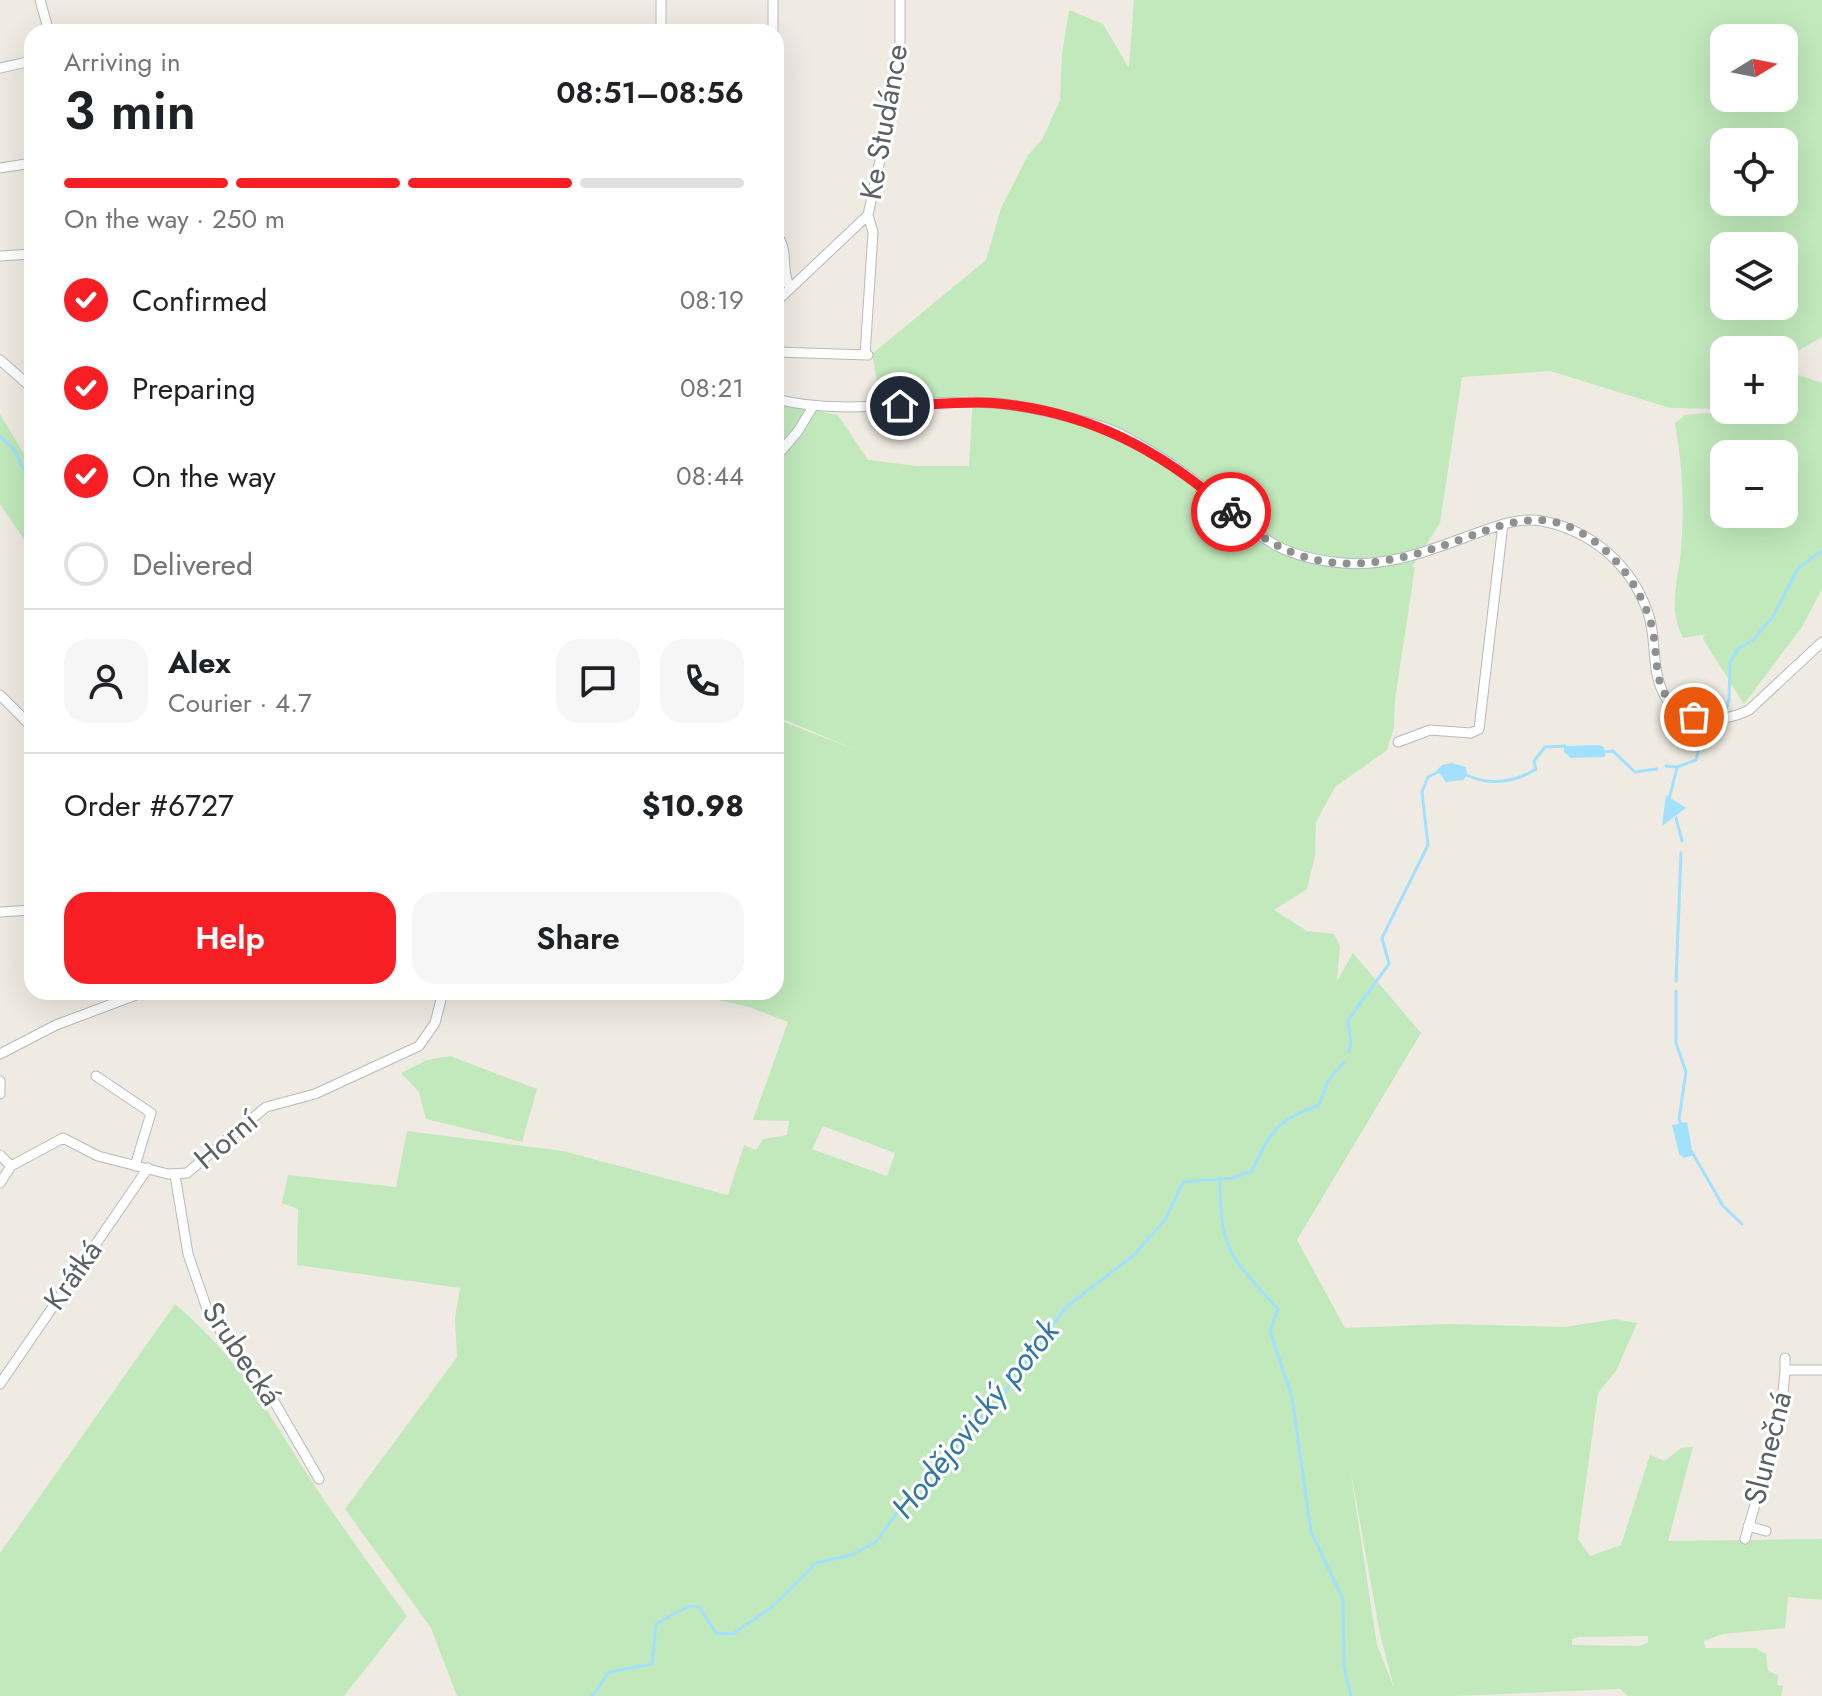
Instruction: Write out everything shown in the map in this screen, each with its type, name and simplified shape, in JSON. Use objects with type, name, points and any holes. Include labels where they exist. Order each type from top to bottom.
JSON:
[{"type":"street","points":[[40,0],[47,24]]},
{"type":"street","points":[[661,0],[661,24]]},
{"type":"street","points":[[773,0],[773,24]]},
{"type":"street","name":"Ke Studánce","points":[[784,294],[868,215],[900,68],[900,0]]},
{"type":"street","points":[[0,68],[24,63]]},
{"type":"street","points":[[0,168],[24,164]]},
{"type":"street","points":[[784,352],[866,355],[873,232],[868,215]]},
{"type":"street","points":[[784,244],[784,276],[790,288]]},
{"type":"street","points":[[0,256],[24,254]]},
{"type":"street","points":[[0,360],[24,381]]},
{"type":"street","points":[[784,401],[812,408],[959,403],[1041,409],[1115,431],[1202,486],[1259,538],[1285,551],[1314,559],[1380,563],[1430,551],[1503,524],[1536,520],[1571,527],[1595,541],[1621,564],[1649,615],[1661,689],[1677,710],[1694,717],[1722,719],[1749,710],[1822,642]]},
{"type":"street","points":[[784,448],[812,408]]},
{"type":"street","points":[[1398,742],[1430,730],[1471,733],[1479,729],[1503,524]]},
{"type":"street","points":[[0,695],[24,719]]},
{"type":"street","points":[[0,912],[24,910]]},
{"type":"street","points":[[0,1054],[56,1025],[120,1000]]},
{"type":"street","name":"Horní","points":[[11,1166],[63,1138],[98,1156],[135,1166],[175,1175],[193,1169],[266,1107],[315,1094],[419,1046],[435,1023],[441,1000]]},
{"type":"street","points":[[96,1076],[151,1113],[135,1166]]},
{"type":"street","points":[[0,1081],[0,1094]]},
{"type":"street","points":[[0,1155],[11,1166],[0,1183]]},
{"type":"street","name":"Krátká","points":[[0,1384],[48,1309],[148,1168]]},
{"type":"street","name":"Srubecká","points":[[175,1175],[188,1254],[207,1309],[231,1348],[275,1403],[319,1479]]},
{"type":"street","name":"Slunečná","points":[[1745,1539],[1781,1416],[1785,1358]]},
{"type":"street","name":"Slunečná","points":[[1785,1370],[1822,1370]]},
{"type":"street","name":"Slunečná","points":[[1748,1526],[1766,1531]]},
{"type":"green space","points":[[1134,0],[1822,0],[1822,337],[1798,351],[1798,336],[1710,336],[1710,409],[1670,408],[1550,371],[1462,377],[1440,523],[1412,567],[1415,567],[1395,700],[1394,728],[1387,750],[1335,787],[1316,822],[1315,856],[1307,889],[1274,910],[1307,931],[1334,934],[1340,946],[1337,981],[1353,953],[1421,1033],[1297,1240],[1345,1328],[1449,1324],[1565,1327],[1615,1319],[1637,1323],[1616,1371],[1598,1393],[1578,1539],[1590,1556],[1621,1545],[1650,1455],[1665,1461],[1681,1448],[1693,1447],[1668,1541],[1822,1539],[1822,1600],[1788,1597],[1785,1628],[1723,1634],[1704,1641],[1705,1648],[1755,1648],[1766,1654],[1768,1671],[1778,1675],[1777,1685],[1783,1686],[1781,1696],[1628,1696],[1620,1689],[1456,1696],[457,1696],[431,1628],[345,1509],[457,1357],[455,1318],[460,1288],[297,1265],[298,1209],[282,1203],[288,1175],[396,1187],[407,1131],[563,1151],[728,1195],[744,1145],[756,1150],[763,1139],[787,1135],[789,1121],[753,1120],[788,1022],[749,1007],[719,1000],[784,1000],[784,722],[856,750],[784,719],[784,405],[838,415],[868,460],[917,466],[969,466],[973,396],[881,402],[872,354],[986,260],[1001,208],[1028,155],[1042,140],[1060,100],[1062,55],[1069,10],[1103,24],[1129,68]],"holes":[[[823,1126],[895,1153],[887,1176],[812,1149]],[[1349,1461],[1380,1634],[1394,1688],[1377,1645]],[[1648,1636],[1648,1643],[1638,1646],[1572,1645],[1572,1639],[1579,1637]]]},
{"type":"green space","points":[[1798,375],[1822,383],[1822,589],[1802,627],[1744,704],[1703,639],[1705,634],[1683,638],[1676,618],[1683,508],[1675,423],[1685,415],[1710,413],[1710,424],[1798,424]]},
{"type":"green space","points":[[0,414],[24,454],[24,539],[0,504]]},
{"type":"green space","points":[[450,1056],[537,1089],[522,1142],[426,1119],[419,1092],[401,1073],[427,1060]]},
{"type":"green space","points":[[175,1304],[240,1372],[322,1497],[407,1616],[344,1696],[0,1696],[0,1553]]},
{"type":"water","points":[[1564,746],[1604,747],[1605,757],[1571,758],[1564,752]]},
{"type":"water","points":[[1452,763],[1466,767],[1467,775],[1463,780],[1446,782],[1437,770],[1442,765]]},
{"type":"water","points":[[1666,795],[1686,808],[1662,826]]},
{"type":"water","points":[[1687,1122],[1693,1155],[1684,1158],[1679,1154],[1672,1125]]},
{"type":"waterway","points":[[0,436],[14,449],[24,470]]},
{"type":"waterway","name":"Hodějovický potok","points":[[1724,714],[1729,700],[1730,662],[1738,649],[1754,639],[1774,615],[1798,568],[1822,551]]},
{"type":"waterway","name":"Hodějovický potok","points":[[1666,766],[1677,767],[1696,760],[1699,748],[1716,739],[1722,722]]},
{"type":"waterway","name":"Hodějovický potok","points":[[1467,775],[1484,781],[1520,777],[1536,769],[1534,761],[1545,747],[1565,746]]},
{"type":"waterway","name":"Hodějovický potok","points":[[1604,752],[1613,751],[1635,772],[1657,769]]},
{"type":"waterway","points":[[1669,799],[1677,768]]},
{"type":"waterway","name":"Hodějovický potok","points":[[1348,1052],[1351,1042],[1348,1020],[1389,964],[1382,938],[1428,845],[1422,792],[1428,777],[1440,771]]},
{"type":"waterway","points":[[1676,818],[1682,841]]},
{"type":"waterway","points":[[1676,981],[1681,853]]},
{"type":"waterway","points":[[1676,991],[1676,1043],[1686,1072],[1679,1119],[1682,1127]]},
{"type":"waterway","name":"Hodějovický potok","points":[[592,1696],[609,1672],[652,1664],[656,1624],[689,1606],[699,1607],[716,1633],[733,1634],[772,1607],[816,1563],[851,1555],[876,1542],[907,1498],[1002,1396],[1066,1307],[1134,1255],[1165,1220],[1183,1182],[1233,1178],[1252,1171],[1270,1136],[1293,1116],[1319,1105],[1328,1081],[1344,1062]]},
{"type":"waterway","points":[[1692,1152],[1723,1206],[1742,1224]]},
{"type":"waterway","points":[[1220,1178],[1222,1222],[1231,1251],[1278,1309],[1270,1331],[1292,1397],[1311,1532],[1343,1599],[1344,1666],[1351,1696]]},
{"type":"way so far","points":[[1231,512],[1259,538],[1285,551],[1344,563],[1380,563],[1412,556],[1503,524],[1536,520],[1571,527],[1595,541],[1621,564],[1649,615],[1661,689],[1677,710],[1694,717]]},
{"type":"route","points":[[900,406],[992,403],[1041,409],[1115,431],[1202,486],[1231,512]]}]
